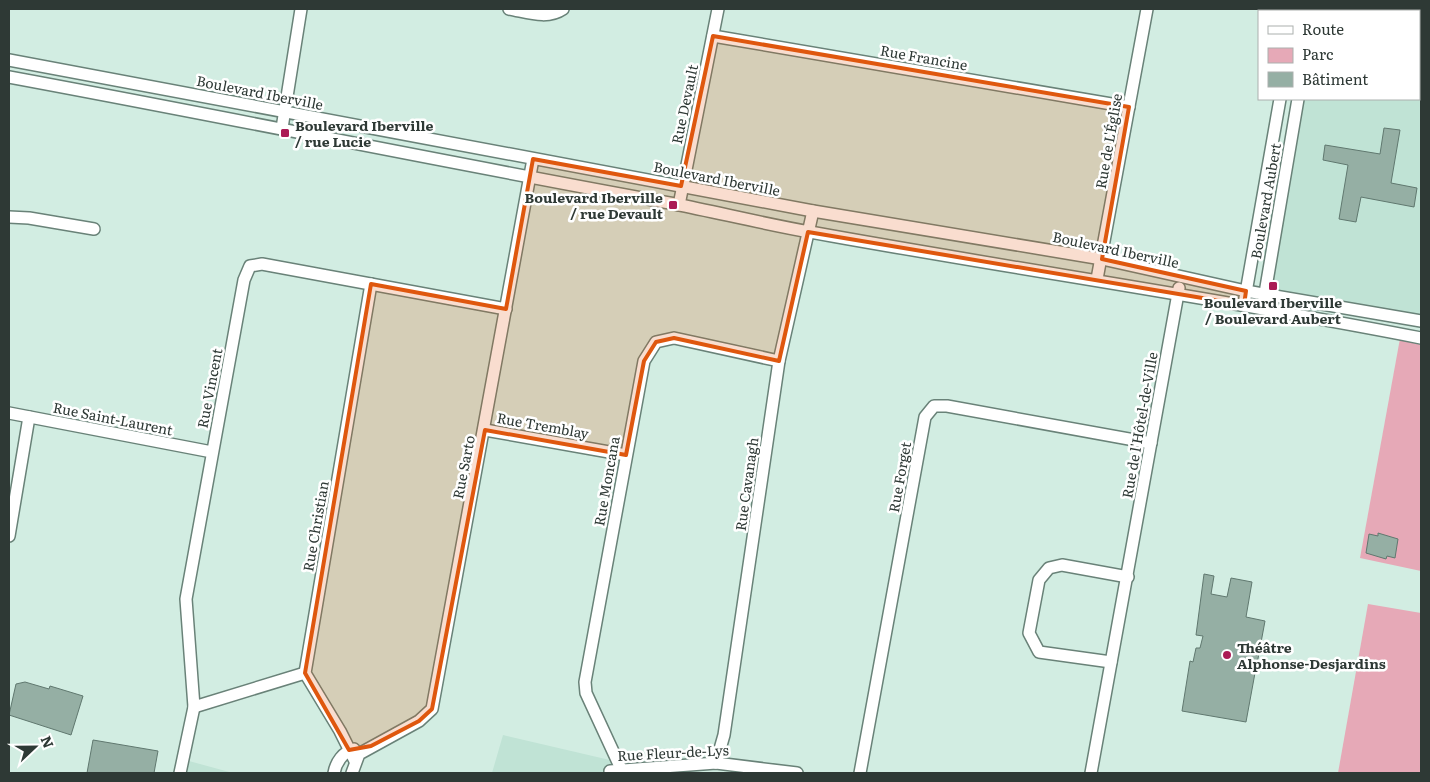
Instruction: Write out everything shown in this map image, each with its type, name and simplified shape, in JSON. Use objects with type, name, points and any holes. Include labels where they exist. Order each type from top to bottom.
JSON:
[{"type":"street","points":[[282,128],[301,9]]},
{"type":"street","points":[[509,9],[543,15],[555,14],[563,9]]},
{"type":"street","name":"Rue Devault","points":[[679,205],[681,186],[718,9]]},
{"type":"street","name":"Rue de L'Église","points":[[1097,279],[1147,9]]},
{"type":"street","name":"Rue Francine","points":[[713,36],[1130,107]]},
{"type":"street","name":"Boulevard Iberville","points":[[9,60],[813,211],[1102,259],[1180,278],[1246,291],[1420,320]]},
{"type":"street","points":[[9,77],[282,128],[529,179],[679,205],[808,232],[1097,279],[1419,337],[1420,320]]},
{"type":"street","name":"Boulevard Aubert","points":[[1244,305],[1280,100]]},
{"type":"street","name":"Boulevard Aubert","points":[[1262,308],[1298,100]]},
{"type":"street","name":"Rue Sarto","points":[[355,761],[359,754],[419,721],[432,709],[485,430],[533,159]]},
{"type":"street","name":"Rue Cavanagh","points":[[716,763],[724,735],[779,361],[813,211]]},
{"type":"street","points":[[9,217],[29,218],[94,229]]},
{"type":"street","name":"Rue Vincent","points":[[180,773],[194,707],[186,599],[244,280],[250,266],[262,264],[506,309]]},
{"type":"street","name":"Rue de l'Hôtel-de-Ville","points":[[1091,773],[1128,577],[1180,278]]},
{"type":"street","name":"Rue Christian","points":[[305,673],[371,284]]},
{"type":"street","name":"Rue Moncana","points":[[623,772],[610,748],[586,693],[585,682],[644,361],[656,342],[674,338],[779,361]]},
{"type":"street","name":"Rue Forget","points":[[860,773],[925,418],[934,406],[947,406],[1150,443]]},
{"type":"street","name":"Rue Saint-Laurent","points":[[9,413],[212,452]]},
{"type":"street","points":[[9,536],[29,417]]},
{"type":"street","name":"Rue Tremblay","points":[[485,430],[626,455]]},
{"type":"street","points":[[1111,662],[1039,652],[1030,633],[1039,580],[1049,568],[1062,565],[1128,577]]},
{"type":"street","points":[[194,707],[305,673],[350,750],[355,761],[352,773]]},
{"type":"street","name":"Rue Sarto","points":[[350,750],[371,746]]},
{"type":"street","name":"Rue Moncana","points":[[609,772],[610,748]]},
{"type":"street","points":[[334,773],[336,765],[350,750]]},
{"type":"street","name":"Rue Fleur-de-Lys","points":[[609,772],[716,763],[797,773]]},
{"type":"highlighted area","points":[[713,36],[1129,107],[1102,259],[1246,291],[1244,305],[808,232],[779,361],[674,338],[656,342],[644,361],[626,455],[485,430],[432,709],[419,721],[371,746],[349,750],[305,673],[371,284],[506,309],[533,159],[681,186]]},
{"type":"shaded area","points":[[1421,9],[1421,321],[1265,293],[1298,100],[1420,100],[1420,10],[1313,10]]},
{"type":"shaded area","points":[[503,735],[627,764],[634,773],[492,773]]},
{"type":"shaded area","points":[[189,761],[233,773],[187,773]]},
{"type":"green space","points":[[1401,333],[1421,337],[1421,571],[1360,558]]},
{"type":"green space","points":[[1368,604],[1421,613],[1421,773],[1338,773]]},
{"type":"building","points":[[1384,128],[1400,130],[1391,183],[1417,188],[1414,207],[1361,197],[1356,222],[1339,219],[1348,165],[1323,160],[1325,145],[1380,154]]},
{"type":"building","points":[[1378,533],[1398,539],[1395,558],[1387,556],[1386,559],[1366,553],[1369,534],[1378,536]]},
{"type":"building","name":"Théâtre Alphonse-Desjardins","points":[[1204,574],[1214,576],[1211,594],[1227,597],[1231,578],[1252,582],[1246,617],[1265,621],[1257,664],[1248,663],[1246,670],[1255,673],[1246,722],[1182,711],[1190,661],[1193,662],[1196,648],[1200,648],[1203,636],[1196,635]]},
{"type":"building","points":[[25,682],[49,689],[50,686],[83,696],[71,735],[9,715],[16,684]]},
{"type":"building","points":[[93,740],[158,751],[154,773],[87,773]]},
{"type":"place","name":"Boulevard Iberville / rue Lucie","points":[[285,133]]},
{"type":"place","name":"Boulevard Iberville / rue Devault","points":[[673,205]]},
{"type":"place","name":"Boulevard Iberville / Boulevard Aubert","points":[[1273,286]]},
{"type":"place","name":"Théâtre Alphonse-Desjardins","points":[[1227,655]]}]
